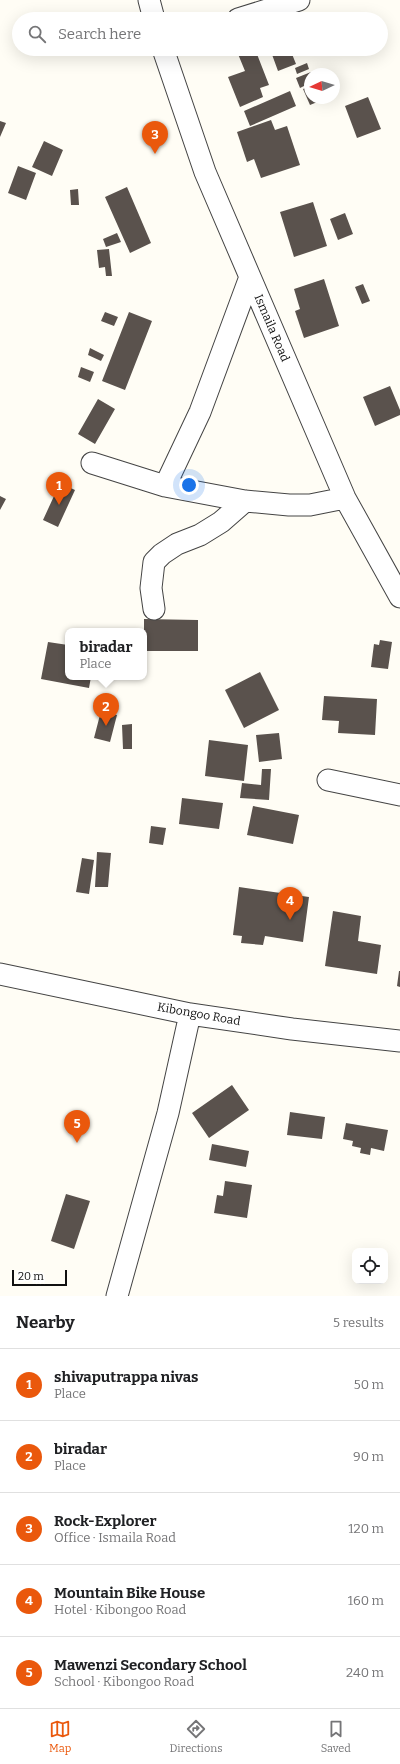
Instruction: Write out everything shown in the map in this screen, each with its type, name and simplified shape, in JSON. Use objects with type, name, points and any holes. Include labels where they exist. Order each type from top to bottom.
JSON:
[{"type":"street","points":[[149,0],[152,12]]},
{"type":"street","points":[[260,12],[299,0]]},
{"type":"street","name":"Ismaila Road","points":[[165,56],[205,172],[345,498],[383,570],[400,597]]},
{"type":"street","points":[[165,486],[200,412],[250,277]]},
{"type":"street","points":[[92,463],[165,486],[246,501],[289,505],[310,505],[345,498]]},
{"type":"street","points":[[154,609],[151,588],[154,562],[162,554],[177,544],[200,535],[222,522],[246,501]]},
{"type":"street","points":[[328,780],[400,795]]},
{"type":"street","name":"Kibongoo Road","points":[[0,974],[190,1014],[292,1029],[400,1041]]},
{"type":"street","points":[[117,1296],[168,1113],[190,1014]]},
{"type":"building","points":[[239,56],[258,56],[269,85],[260,88],[263,97],[240,107],[228,77],[245,71]]},
{"type":"building","points":[[273,56],[293,56],[296,64],[278,71]]},
{"type":"building","points":[[307,63],[309,68],[304,68],[304,71],[297,74],[295,68]]},
{"type":"building","points":[[304,75],[304,86],[300,88],[296,78]]},
{"type":"building","points":[[290,91],[296,106],[250,126],[244,111]]},
{"type":"building","points":[[368,97],[381,129],[357,138],[345,106]]},
{"type":"building","points":[[271,120],[275,130],[287,126],[300,165],[261,178],[254,159],[247,162],[237,132]]},
{"type":"building","points":[[0,121],[6,123],[0,137]]},
{"type":"building","points":[[44,141],[63,150],[52,176],[32,167]]},
{"type":"building","points":[[18,166],[36,173],[26,200],[8,193]]},
{"type":"building","points":[[127,187],[151,243],[130,253],[105,197]]},
{"type":"building","points":[[78,189],[79,205],[71,205],[70,190]]},
{"type":"building","points":[[313,202],[327,246],[294,257],[280,212]]},
{"type":"building","points":[[345,213],[353,234],[338,240],[330,219]]},
{"type":"building","points":[[117,233],[121,242],[106,247],[103,239]]},
{"type":"building","points":[[109,249],[112,276],[106,276],[105,267],[99,268],[97,250]]},
{"type":"building","points":[[324,279],[339,326],[304,338],[295,311],[300,309],[294,289]]},
{"type":"building","points":[[363,284],[370,301],[362,304],[355,287]]},
{"type":"building","points":[[105,312],[118,317],[114,326],[101,321]]},
{"type":"building","points":[[129,312],[152,321],[125,390],[102,381]]},
{"type":"building","points":[[90,348],[104,355],[101,361],[88,355]]},
{"type":"building","points":[[81,367],[94,372],[90,382],[78,377]]},
{"type":"building","points":[[390,386],[400,410],[400,415],[375,426],[363,397]]},
{"type":"building","points":[[98,399],[115,409],[95,444],[78,434]]},
{"type":"building","points":[[60,483],[75,490],[58,527],[43,520]]},
{"type":"building","points":[[0,496],[6,499],[0,510]]},
{"type":"building","points":[[144,619],[198,620],[198,651],[147,651],[147,628],[144,628]]},
{"type":"building","points":[[380,640],[392,642],[388,669],[371,667],[374,644],[379,645]]},
{"type":"building","points":[[48,642],[65,645],[65,680],[90,680],[89,688],[41,679]]},
{"type":"building","points":[[260,672],[279,710],[244,728],[225,690]]},
{"type":"building","points":[[324,696],[377,699],[375,735],[338,733],[339,721],[322,720]]},
{"type":"building","points":[[101,711],[117,715],[110,742],[94,738]]},
{"type":"building","points":[[132,724],[132,749],[123,749],[122,725]]},
{"type":"building","points":[[279,733],[282,759],[259,762],[256,735]]},
{"type":"building","points":[[209,740],[248,745],[244,781],[205,776]]},
{"type":"building","points":[[262,769],[271,769],[269,800],[240,798],[242,783],[261,785]]},
{"type":"building","points":[[182,798],[223,803],[219,829],[179,824]]},
{"type":"building","points":[[253,806],[299,815],[293,844],[247,835]]},
{"type":"building","points":[[151,826],[166,828],[163,845],[149,843]]},
{"type":"building","points":[[97,852],[111,853],[108,887],[95,887]]},
{"type":"building","points":[[82,858],[94,860],[89,894],[76,892]]},
{"type":"building","points":[[239,887],[309,897],[303,942],[265,936],[263,945],[241,943],[242,936],[233,935]]},
{"type":"building","points":[[333,911],[361,916],[358,941],[381,945],[377,974],[325,966]]},
{"type":"building","points":[[400,971],[400,987],[397,986]]},
{"type":"building","points":[[232,1085],[249,1110],[209,1138],[192,1113]]},
{"type":"building","points":[[290,1112],[325,1117],[322,1139],[287,1135]]},
{"type":"building","points":[[346,1123],[388,1130],[384,1151],[371,1148],[370,1155],[360,1153],[361,1148],[352,1146],[353,1141],[343,1139]]},
{"type":"building","points":[[212,1144],[249,1151],[246,1167],[209,1160]]},
{"type":"building","points":[[225,1181],[252,1185],[247,1218],[214,1213],[217,1195],[223,1196]]},
{"type":"building","points":[[66,1194],[90,1201],[74,1249],[51,1241]]},
{"type":"place","name":"Rock-Explorer","points":[[155,154]]},
{"type":"place","name":"shivaputrappa nivas","points":[[59,505]]},
{"type":"place","name":"biradar","points":[[106,726]]},
{"type":"place","name":"Mountain Bike House","points":[[290,920]]},
{"type":"place","name":"Mawenzi Secondary School","points":[[77,1143]]}]
